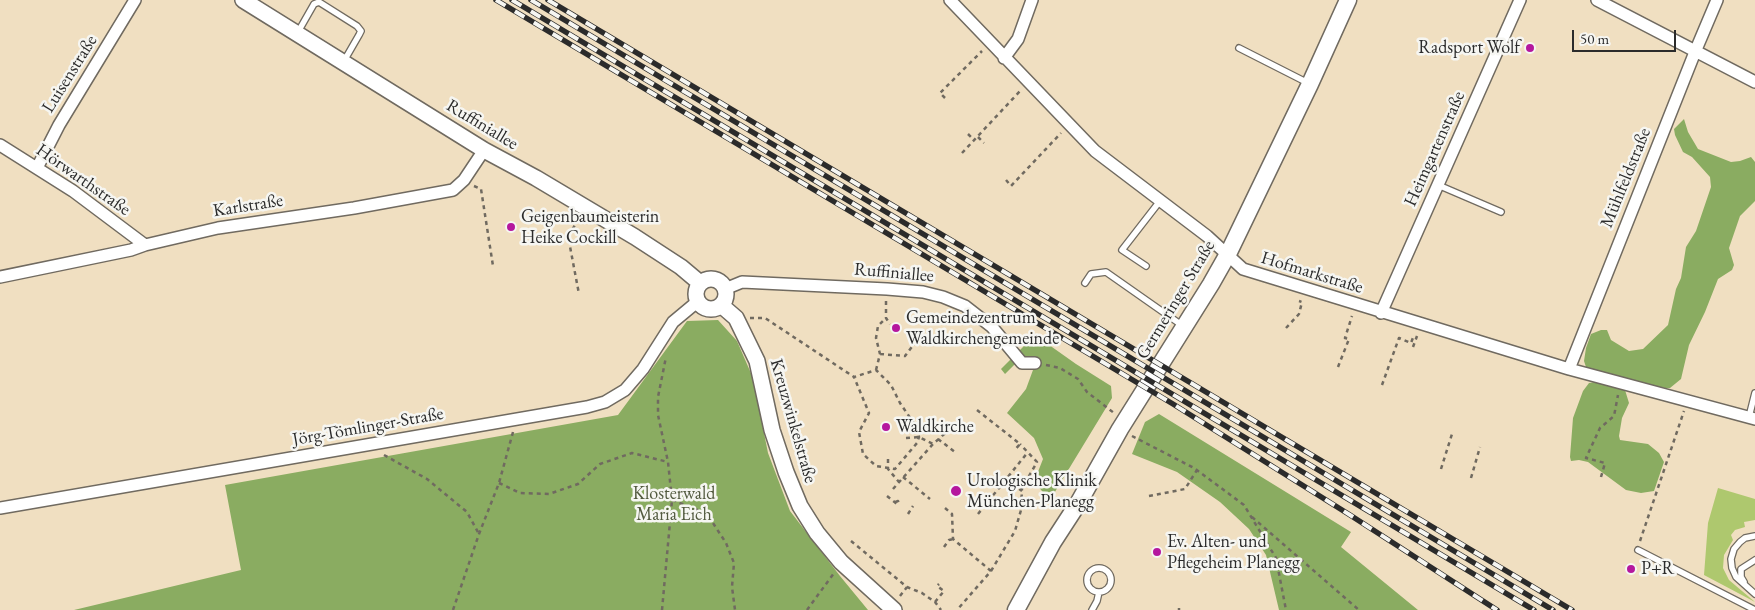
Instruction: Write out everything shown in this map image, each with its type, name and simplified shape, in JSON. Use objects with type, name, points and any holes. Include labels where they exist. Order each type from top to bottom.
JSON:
[{"type":"main road","name":"Germeringer Straße","points":[[1016,610],[1053,542],[1079,502],[1120,429],[1228,254],[1310,84],[1348,0]]},
{"type":"street","name":"Luisenstraße","points":[[37,168],[58,125],[135,0]]},
{"type":"street","name":"Ruffiniallee","points":[[243,0],[484,150],[586,207],[681,267],[700,283]]},
{"type":"street","name":"Hofmarkstraße","points":[[950,0],[1096,151],[1228,254],[1243,270],[1569,369],[1752,418]]},
{"type":"street","points":[[1004,58],[1018,39],[1032,0]]},
{"type":"street","name":"Heimgartenstraße","points":[[1381,313],[1520,0]]},
{"type":"street","points":[[1597,0],[1755,82]]},
{"type":"street","name":"Mühlfeldstraße","points":[[1569,369],[1695,52],[1718,0]]},
{"type":"street","name":"Hörwarthstraße","points":[[0,145],[73,191],[145,245]]},
{"type":"street","name":"Karlstraße","points":[[0,277],[130,250],[218,228],[354,208],[453,190],[464,180],[484,150]]},
{"type":"street","points":[[711,279],[722,284],[725,289],[725,300],[721,305],[713,309],[700,306],[697,302],[695,292],[700,283],[705,280],[711,279]]},
{"type":"street","name":"Ruffiniallee","points":[[725,289],[742,282],[923,292],[943,297],[965,306],[992,327],[1022,362],[1035,363]]},
{"type":"street","name":"Jörg-Tömlinger-Straße","points":[[0,508],[518,419],[605,402],[625,390],[644,369],[673,322],[697,302]]},
{"type":"street","name":"Kreuzwinkelstraße","points":[[721,305],[736,318],[757,362],[772,430],[800,506],[817,533],[842,563],[895,605]]},
{"type":"lane","points":[[297,34],[314,4],[319,2],[350,21],[361,31],[343,62]]},
{"type":"lane","points":[[1239,48],[1310,84]]},
{"type":"lane","points":[[1438,185],[1501,212]]},
{"type":"lane","points":[[1146,266],[1122,250],[1160,200]]},
{"type":"lane","points":[[1085,283],[1091,274],[1106,272],[1184,327]]},
{"type":"lane","points":[[1752,418],[1755,393]]},
{"type":"lane","points":[[1755,536],[1745,538],[1740,542],[1734,549],[1731,560],[1736,577],[1755,594]]},
{"type":"lane","points":[[1637,550],[1755,610]]},
{"type":"lane","points":[[1746,586],[1741,577],[1741,569],[1755,560]]},
{"type":"lane","points":[[1101,568],[1106,571],[1111,582],[1104,591],[1099,592],[1093,591],[1088,586],[1087,580],[1091,571],[1101,568]]},
{"type":"lane","points":[[1092,610],[1099,592]]},
{"type":"path","points":[[945,98],[940,93],[990,43]]},
{"type":"path","points":[[962,153],[1028,82]]},
{"type":"path","points":[[1006,180],[1011,186],[1070,125]]},
{"type":"path","points":[[968,134],[974,140]]},
{"type":"path","points":[[978,136],[984,143]]},
{"type":"path","points":[[464,180],[481,189],[493,266]]},
{"type":"path","points":[[579,294],[568,236],[586,207]]},
{"type":"path","points":[[1286,328],[1298,314],[1302,302]]},
{"type":"path","points":[[886,311],[886,318],[890,324]]},
{"type":"path","points":[[736,318],[765,318],[854,377],[869,413],[859,432],[863,454],[876,466],[895,469],[917,443],[919,437],[915,425],[900,403],[891,385],[876,370]]},
{"type":"path","points":[[876,370],[880,354],[876,338],[878,326],[886,318]]},
{"type":"path","points":[[1338,367],[1349,339],[1345,338],[1351,320]]},
{"type":"path","points":[[1414,347],[1418,331]]},
{"type":"path","points":[[880,354],[905,356],[914,344],[932,337]]},
{"type":"path","points":[[1382,385],[1399,338],[1409,342]]},
{"type":"path","points":[[662,610],[672,500],[668,462],[658,415],[658,397],[666,356]]},
{"type":"path","points":[[1035,363],[1060,368],[1078,379],[1087,392],[1109,410]]},
{"type":"path","points":[[854,377],[876,370]]},
{"type":"path","points":[[1601,477],[1605,463],[1586,458],[1600,428],[1614,416],[1621,383]]},
{"type":"path","points":[[1637,550],[1687,400]]},
{"type":"path","points":[[957,610],[991,571],[1008,542],[1019,520],[1022,491],[1027,478],[1037,462],[1020,444],[977,410]]},
{"type":"path","points":[[452,610],[498,483],[518,419]]},
{"type":"path","points":[[893,489],[938,439],[951,428],[960,426]]},
{"type":"path","points":[[1441,468],[1452,434]]},
{"type":"path","points":[[906,438],[919,437],[933,444]]},
{"type":"path","points":[[1136,438],[1197,470],[1244,505],[1276,558],[1286,610]]},
{"type":"path","points":[[938,439],[955,452]]},
{"type":"path","points":[[1014,451],[1020,444]]},
{"type":"path","points":[[366,445],[427,479],[467,512],[478,534]]},
{"type":"path","points":[[1471,478],[1480,446]]},
{"type":"path","points":[[978,514],[1028,452]]},
{"type":"path","points":[[498,483],[520,493],[550,494],[578,484],[600,464],[632,453],[668,462]]},
{"type":"path","points":[[888,459],[888,469],[899,482]]},
{"type":"path","points":[[1149,496],[1155,493],[1185,488],[1197,470]]},
{"type":"path","points":[[904,477],[930,499]]},
{"type":"path","points":[[1006,480],[1022,491]]},
{"type":"path","points":[[888,496],[895,503],[898,504],[899,501],[895,502],[895,503],[897,505],[901,504],[899,500],[895,502],[893,500]]},
{"type":"path","points":[[672,500],[696,509],[711,520],[726,543],[734,563],[732,587],[735,610]]},
{"type":"path","points":[[908,514],[913,506]]},
{"type":"path","points":[[945,508],[952,514],[953,539],[991,571]]},
{"type":"path","points":[[1250,515],[1359,610]]},
{"type":"path","points":[[944,547],[949,540],[953,539]]},
{"type":"path","points":[[1005,539],[1008,542]]},
{"type":"path","points":[[851,541],[906,587],[922,593],[935,602],[941,610]]},
{"type":"path","points":[[807,610],[842,563]]},
{"type":"path","points":[[935,602],[944,592],[937,586],[939,584]]},
{"type":"path","points":[[895,605],[906,587]]},
{"type":"green space","points":[[1684,119],[1688,132],[1698,149],[1731,162],[1751,157],[1755,162],[1755,201],[1740,216],[1729,248],[1734,265],[1732,270],[1718,279],[1689,345],[1681,379],[1670,388],[1665,388],[1606,376],[1586,367],[1584,361],[1591,334],[1607,330],[1611,340],[1629,351],[1643,349],[1668,325],[1676,289],[1681,278],[1686,247],[1696,231],[1711,187],[1710,177],[1692,157],[1683,152],[1675,135],[1674,129]]},
{"type":"green space","name":"Klosterwald Maria Eich","points":[[718,320],[737,341],[753,378],[768,453],[790,511],[868,610],[74,610],[241,570],[225,485],[618,415],[687,321]]},
{"type":"green space","points":[[1035,335],[1111,386],[1112,398],[1050,500],[1034,482],[1043,459],[1034,438],[1007,413],[1026,389],[1033,370],[1028,359],[1015,364],[1005,374],[1001,369]]},
{"type":"green space","points":[[1595,382],[1625,390],[1629,403],[1622,418],[1620,440],[1648,444],[1659,453],[1664,462],[1654,491],[1641,493],[1626,490],[1588,462],[1571,461],[1573,418],[1583,391],[1589,383]]},
{"type":"green space","points":[[1159,414],[1351,532],[1341,547],[1418,610],[1279,610],[1266,555],[1249,529],[1220,502],[1177,472],[1132,454],[1145,422]]},
{"type":"green space","points":[[1718,488],[1755,499],[1755,520],[1744,522],[1745,527],[1735,530],[1731,535],[1733,540],[1724,555],[1723,568],[1729,580],[1755,602],[1704,575],[1708,523]]},
{"type":"railway","points":[[496,0],[1173,404],[1497,610]]},
{"type":"railway","points":[[512,0],[1534,610]]},
{"type":"railway","points":[[531,0],[1553,610]]},
{"type":"railway","points":[[548,0],[1572,610]]},
{"type":"place","name":"Radsport Wolf","points":[[1530,48]]},
{"type":"place","name":"Geigenbaumeisterin Heike Cockill","points":[[511,227]]},
{"type":"place","name":"Gemeindezentrum Waldkirchengemeinde","points":[[896,328]]},
{"type":"place","name":"Waldkirche","points":[[886,427]]},
{"type":"place","name":"Urologische Klinik München-Planegg","points":[[956,491]]},
{"type":"place","name":"Ev. Alten- und Pflegeheim Planegg","points":[[1157,552]]},
{"type":"place","name":"P+R","points":[[1631,569]]}]
